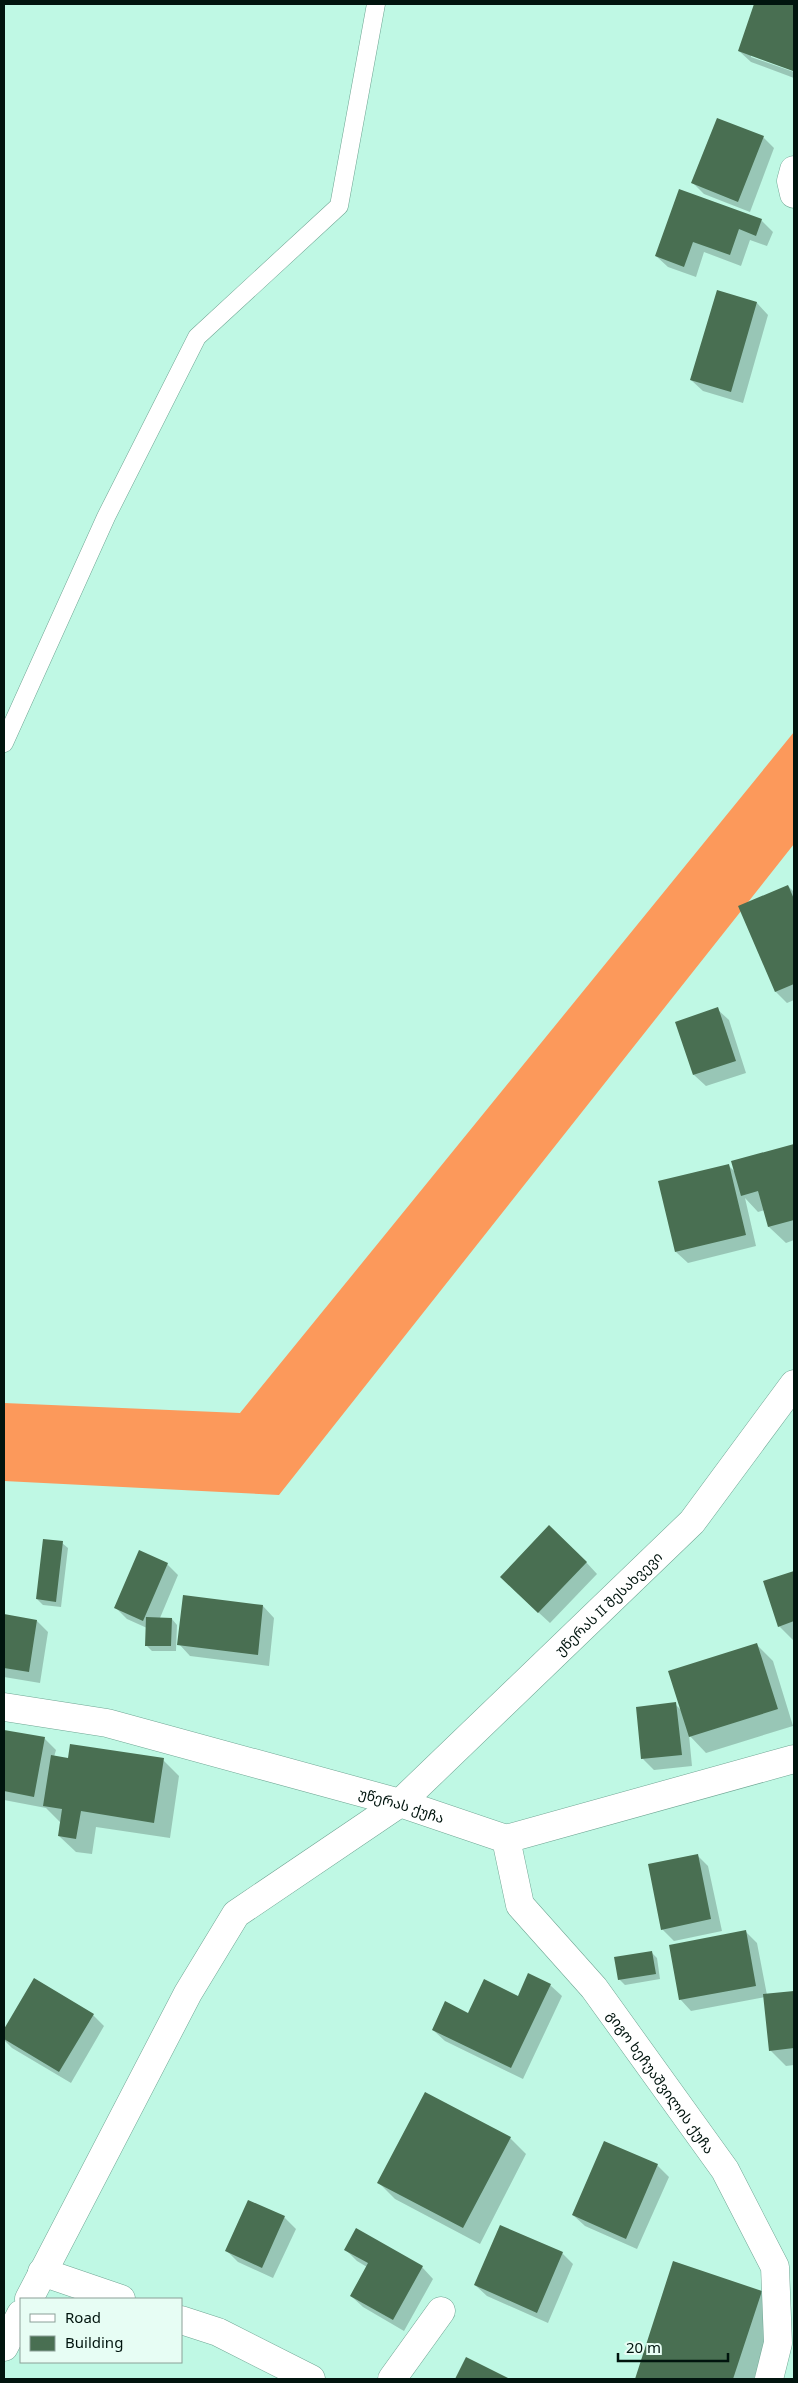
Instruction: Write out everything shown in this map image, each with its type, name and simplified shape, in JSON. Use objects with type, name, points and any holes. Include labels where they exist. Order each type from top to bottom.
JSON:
[{"type":"street","points":[[794,170],[791,181],[794,194]]},
{"type":"street","name":"უწერას II შესახვევი","points":[[29,2298],[188,1993],[236,1914],[400,1803],[692,1522],[794,1384]]},
{"type":"street","name":"უწერას ქუჩა","points":[[4,1707],[107,1723],[400,1803],[506,1839]]},
{"type":"street","points":[[506,1839],[794,1759]]},
{"type":"street","name":"გიგო ხეჩუაშვილის ქუჩა","points":[[506,1839],[520,1904],[594,1988],[725,2170],[776,2267],[786,2344],[770,2379]]},
{"type":"street","points":[[42,2272],[118,2298]]},
{"type":"street","points":[[392,2379],[441,2311]]},
{"type":"street","points":[[4,2348],[20,2316]]},
{"type":"street","points":[[182,2320],[218,2332],[311,2379]]},
{"type":"lane","points":[[4,743],[106,517],[197,337],[339,206],[376,4]]},
{"type":"shaded area","points":[[794,732],[794,844],[279,1495],[4,1481],[4,1403],[240,1413]]},
{"type":"building","points":[[754,4],[794,4],[793,71],[738,51]]},
{"type":"building","points":[[717,118],[764,136],[738,202],[691,183]]},
{"type":"building","points":[[679,189],[762,219],[756,236],[739,229],[730,255],[693,242],[684,267],[655,256]]},
{"type":"building","points":[[717,290],[757,302],[731,392],[690,380]]},
{"type":"building","points":[[788,885],[794,899],[794,984],[775,992],[738,906]]},
{"type":"building","points":[[718,1007],[736,1061],[693,1075],[675,1022]]},
{"type":"building","points":[[794,1144],[794,1220],[768,1227],[758,1191],[741,1196],[731,1161]]},
{"type":"building","points":[[729,1164],[746,1235],[675,1252],[658,1181]]},
{"type":"building","points":[[549,1525],[587,1562],[538,1613],[500,1577]]},
{"type":"building","points":[[43,1539],[63,1541],[56,1602],[36,1599]]},
{"type":"building","points":[[139,1550],[168,1563],[143,1621],[114,1608]]},
{"type":"building","points":[[794,1571],[794,1621],[778,1627],[763,1581]]},
{"type":"building","points":[[183,1595],[263,1605],[258,1655],[177,1645]]},
{"type":"building","points":[[4,1614],[37,1620],[29,1672],[4,1668]]},
{"type":"building","points":[[146,1617],[172,1618],[171,1646],[145,1646]]},
{"type":"building","points":[[757,1643],[778,1709],[689,1737],[668,1671]]},
{"type":"building","points":[[676,1702],[682,1755],[641,1759],[636,1707]]},
{"type":"building","points":[[4,1730],[45,1737],[34,1797],[4,1791]]},
{"type":"building","points":[[70,1744],[164,1758],[154,1823],[81,1811],[76,1839],[58,1836],[62,1809],[43,1806],[51,1755],[68,1758]]},
{"type":"building","points":[[698,1854],[711,1919],[661,1930],[648,1864]]},
{"type":"building","points":[[746,1930],[756,1986],[679,2000],[669,1945]]},
{"type":"building","points":[[652,1951],[656,1974],[618,1980],[614,1957]]},
{"type":"building","points":[[528,1973],[551,1984],[511,2068],[432,2030],[445,2001],[468,2013],[484,1979],[518,1996]]},
{"type":"building","points":[[34,1978],[94,2014],[59,2072],[4,2039],[4,2029]]},
{"type":"building","points":[[794,1991],[794,2048],[769,2051],[763,1994]]},
{"type":"building","points":[[425,2092],[511,2137],[463,2228],[377,2183]]},
{"type":"building","points":[[604,2141],[658,2164],[626,2239],[572,2215]]},
{"type":"building","points":[[248,2200],[285,2216],[262,2268],[225,2251]]},
{"type":"building","points":[[500,2225],[563,2252],[537,2313],[474,2285]]},
{"type":"building","points":[[356,2228],[423,2266],[393,2320],[350,2296],[368,2263],[344,2250]]},
{"type":"building","points":[[673,2261],[762,2291],[733,2379],[635,2379]]},
{"type":"building","points":[[466,2357],[510,2379],[455,2379]]}]
